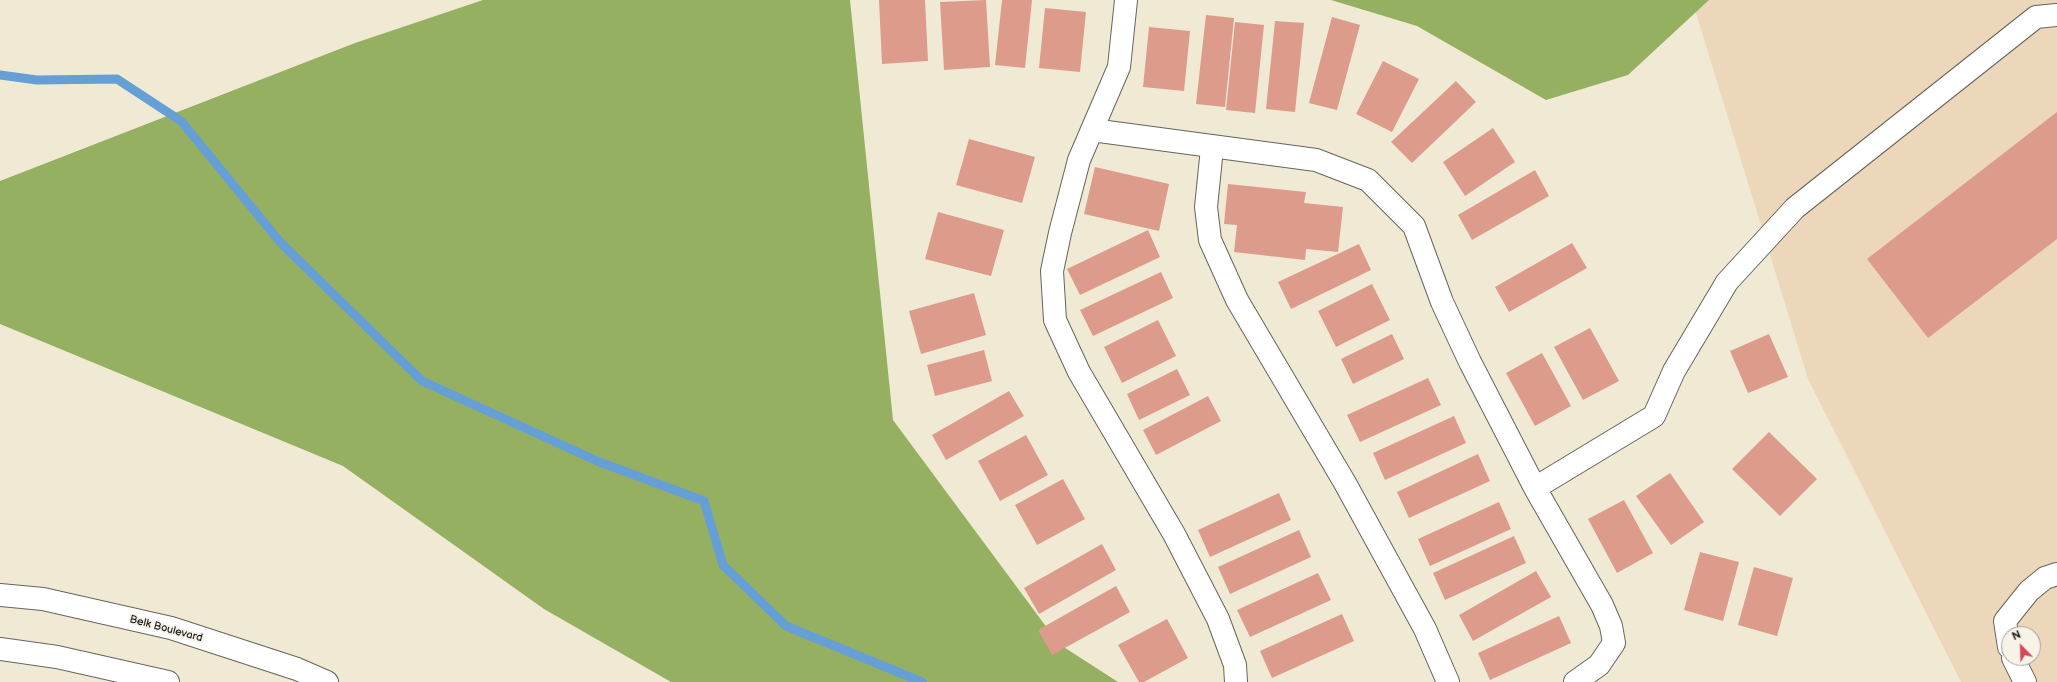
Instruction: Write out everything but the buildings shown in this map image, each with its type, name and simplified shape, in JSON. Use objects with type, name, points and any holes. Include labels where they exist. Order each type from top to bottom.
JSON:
[{"type":"street","points":[[1126,0],[1119,67],[1079,160],[1060,234],[1052,271],[1056,320],[1079,372],[1174,534],[1218,619],[1235,665],[1236,682]]},
{"type":"street","points":[[1535,488],[1654,416],[1674,371],[1727,282],[1795,208],[2047,16]]},
{"type":"street","points":[[1092,130],[1212,148],[1316,160],[1368,180],[1414,226],[1442,302],[1535,488],[1602,605],[1611,626],[1614,643],[1599,665],[1575,682]]},
{"type":"street","points":[[1212,148],[1206,207],[1210,240],[1237,300],[1345,483],[1425,629],[1448,682]]},
{"type":"street","points":[[2006,626],[2005,621],[2029,591],[2045,578],[2057,574]]},
{"type":"street","name":"Belk Boulevard","points":[[0,595],[43,599],[171,628],[297,669],[327,682]]},
{"type":"street","points":[[0,649],[57,657],[168,682]]},
{"type":"street","points":[[2017,666],[2026,682]]},
{"type":"shaded area","points":[[1692,0],[2057,0],[2057,682],[1961,682],[1808,379]]},
{"type":"green space","points":[[483,0],[850,0],[893,420],[1059,644],[1118,682],[671,682],[544,609],[343,466],[0,324],[0,181],[355,43]]},
{"type":"green space","points":[[1331,0],[1709,0],[1628,75],[1546,100],[1417,26]]},
{"type":"waterway","points":[[0,75],[37,80],[117,79],[181,121],[280,242],[422,381],[597,461],[704,501],[723,565],[786,626],[922,682]]}]
